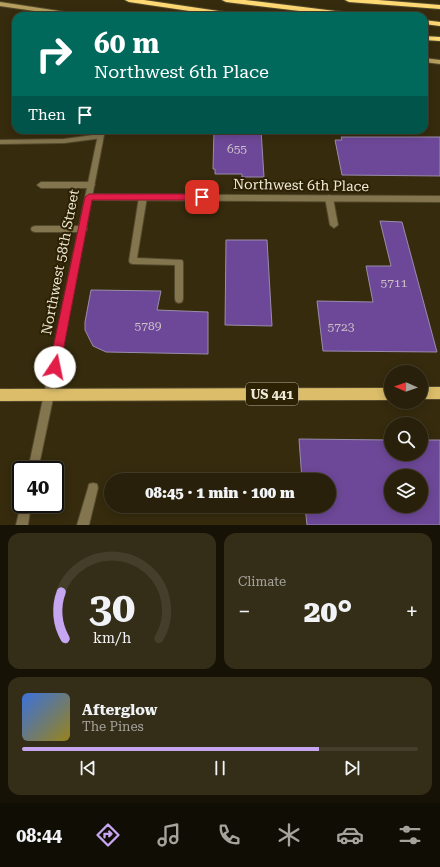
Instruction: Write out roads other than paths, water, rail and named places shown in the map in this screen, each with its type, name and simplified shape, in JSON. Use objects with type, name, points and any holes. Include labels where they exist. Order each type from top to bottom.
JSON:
[{"type":"highway","points":[[129,0],[212,12]]},
{"type":"highway","points":[[226,0],[326,12]]},
{"type":"highway","points":[[349,0],[440,7]]},
{"type":"highway","points":[[428,22],[440,24]]},
{"type":"highway","points":[[428,38],[440,39]]},
{"type":"main road","points":[[0,4],[53,12]]},
{"type":"main road","points":[[428,60],[440,62]]},
{"type":"main road","points":[[428,393],[440,393]]},
{"type":"main road","name":"US 441","points":[[0,395],[384,394]]},
{"type":"street","points":[[0,142],[64,141],[96,134]]},
{"type":"street","name":"Northwest 58th Street","points":[[35,461],[83,229],[101,134]]},
{"type":"street","points":[[41,185],[91,185]]},
{"type":"street","name":"Northwest 6th Place","points":[[89,197],[440,199]]},
{"type":"street","points":[[144,197],[133,261],[179,262],[179,299]]},
{"type":"street","points":[[329,198],[334,225]]},
{"type":"street","points":[[35,229],[83,229]]},
{"type":"street","points":[[83,525],[94,488]]},
{"type":"street","points":[[22,525],[24,513]]}]
